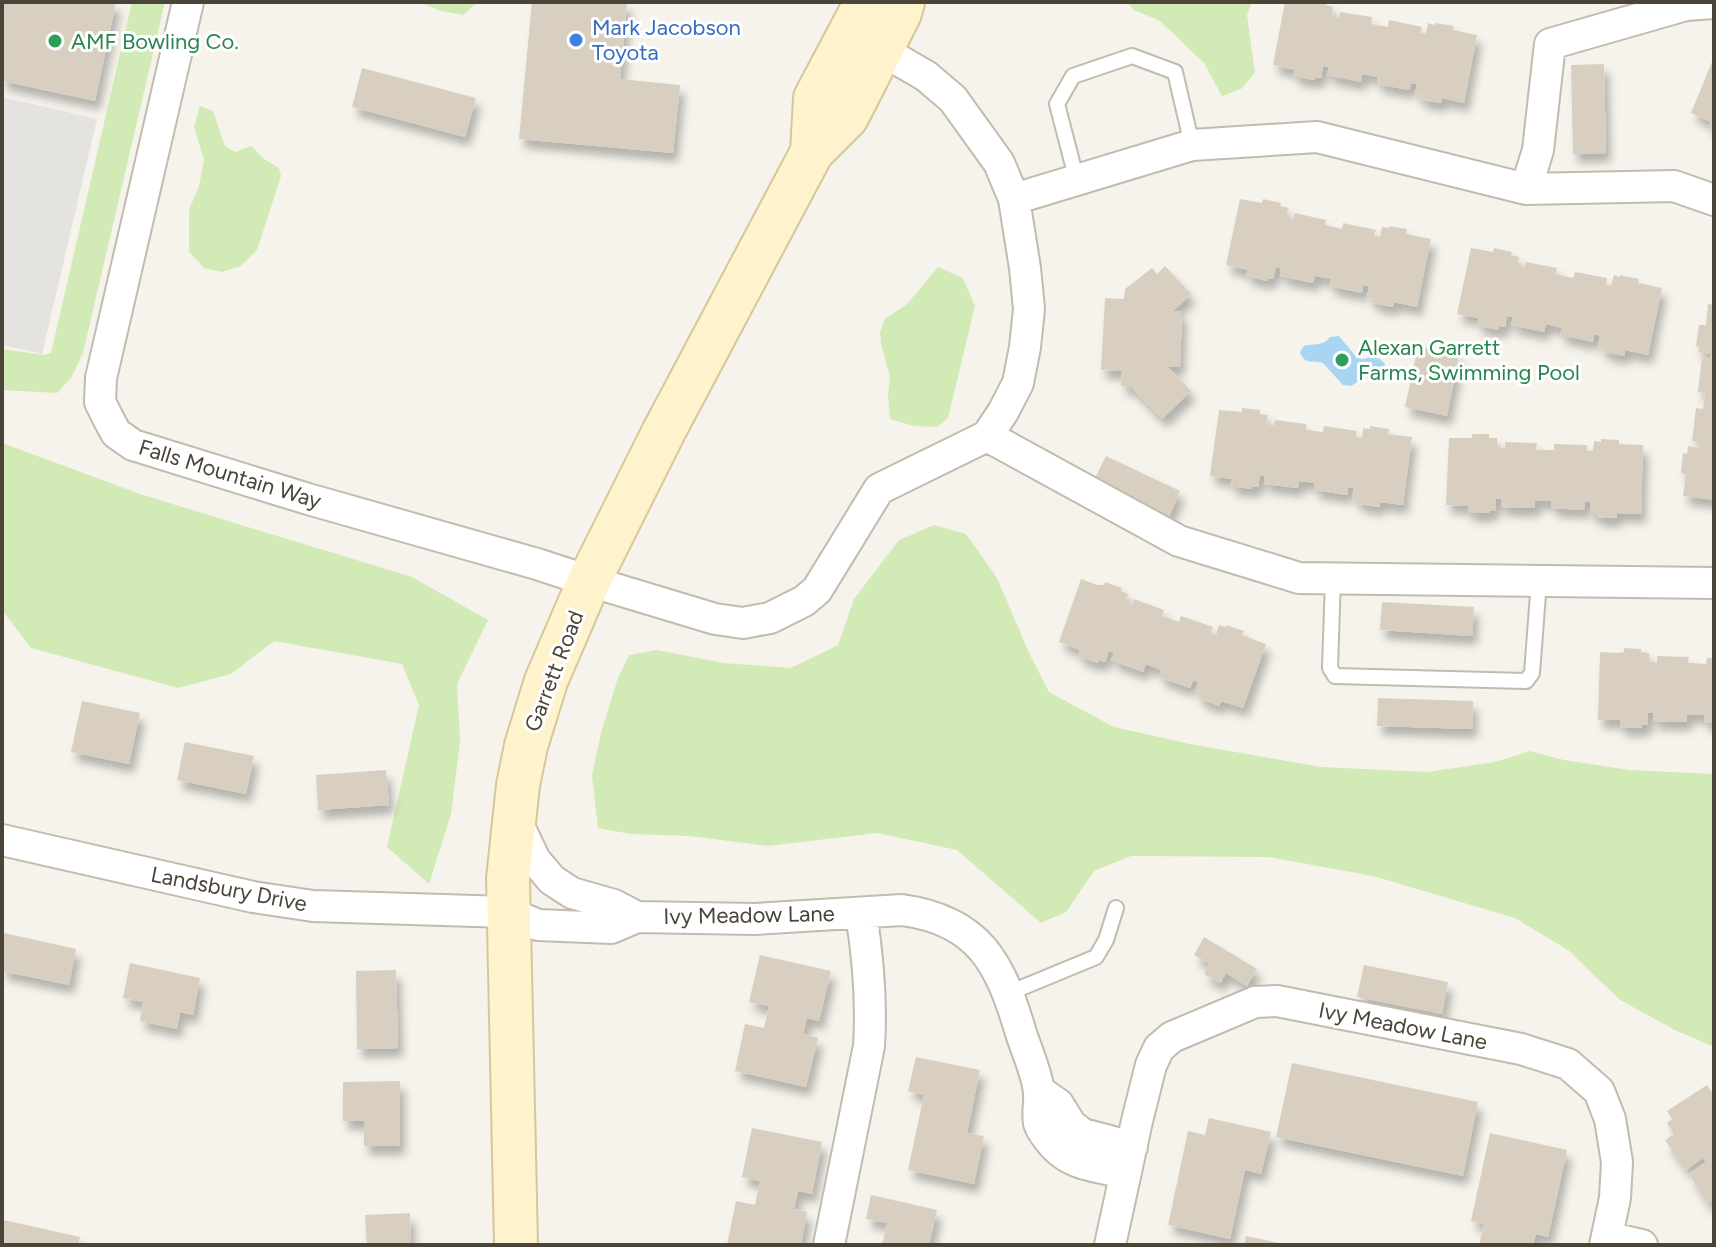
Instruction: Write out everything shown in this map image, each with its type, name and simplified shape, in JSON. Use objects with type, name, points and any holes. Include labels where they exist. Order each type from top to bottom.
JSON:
[{"type":"street","name":"Falls Mountain Way","points":[[188,2],[101,378],[100,402],[116,433],[133,445],[715,619],[743,623],[770,618],[804,601],[817,590],[879,489],[987,436]]},
{"type":"street","name":"Garrett Road","points":[[812,152],[815,98],[866,2]]},
{"type":"street","name":"Garrett Road","points":[[516,1245],[508,879],[514,817],[536,713],[546,681],[589,581],[664,431],[812,152],[847,117],[903,2]]},
{"type":"street","points":[[1526,189],[1538,150],[1550,44],[1686,5],[1714,3]]},
{"type":"street","points":[[881,50],[926,76],[953,99],[999,163],[1014,199],[1029,309],[1025,347],[1018,383],[987,436],[1179,541],[1299,578],[1714,583]]},
{"type":"street","points":[[1014,199],[1192,145],[1317,137],[1526,189],[1674,186],[1714,200]]},
{"type":"street","name":"Ivy Meadow Lane","points":[[514,817],[535,860],[552,880],[572,893],[614,905],[637,917]]},
{"type":"street","name":"Landsbury Drive","points":[[2,840],[253,897],[313,906],[507,912]]},
{"type":"street","name":"Ivy Meadow Lane","points":[[507,912],[538,925],[611,928],[637,917],[755,919],[902,910],[941,919],[958,928],[985,950],[1009,993],[1039,1091],[1058,1104],[1071,1125],[1128,1160]]},
{"type":"street","name":"Ivy Meadow Lane","points":[[829,1245],[869,1046],[871,1013],[861,913]]},
{"type":"street","name":"Ivy Meadow Lane","points":[[1110,1245],[1151,1065],[1159,1048],[1172,1037],[1255,1002],[1277,1001],[1521,1049],[1568,1064],[1599,1091],[1610,1119],[1617,1162],[1615,1198],[1606,1241],[1642,1245]]},
{"type":"lane","points":[[1077,181],[1057,104],[1073,76],[1132,56],[1175,72],[1192,145]]},
{"type":"lane","points":[[1333,579],[1330,668],[1335,676],[1526,681],[1532,673],[1539,581]]},
{"type":"lane","points":[[1009,993],[1096,957],[1106,940],[1116,908]]},
{"type":"green space","points":[[132,2],[165,2],[83,353],[71,378],[57,393],[2,390],[2,349],[44,355],[51,353]]},
{"type":"green space","points":[[419,2],[477,2],[463,15]]},
{"type":"green space","points":[[1127,2],[1252,2],[1247,15],[1255,73],[1241,89],[1222,96],[1204,63],[1160,21],[1134,10]]},
{"type":"green space","points":[[200,106],[213,111],[225,146],[235,152],[251,146],[279,168],[281,176],[257,250],[241,266],[222,272],[204,268],[189,252],[189,210],[199,186],[204,160],[194,127]]},
{"type":"green space","points":[[938,267],[963,278],[975,306],[948,418],[937,427],[914,426],[890,419],[890,377],[880,332],[885,319],[907,304]]},
{"type":"green space","points":[[2,443],[143,495],[412,577],[488,620],[457,684],[460,742],[451,814],[429,884],[387,847],[419,705],[402,664],[274,641],[231,674],[178,688],[31,648],[2,610]]},
{"type":"green space","points":[[934,525],[966,534],[997,578],[1049,692],[1114,727],[1321,767],[1427,772],[1495,762],[1530,751],[1564,760],[1629,770],[1714,774],[1714,1047],[1620,1000],[1568,950],[1515,918],[1373,876],[1268,857],[1131,856],[1094,871],[1066,912],[1041,923],[957,850],[877,833],[768,846],[690,836],[631,834],[598,828],[592,775],[601,733],[618,678],[629,655],[657,650],[723,663],[791,668],[838,645],[854,599],[899,540]]},
{"type":"shaded area","points":[[2,97],[97,119],[42,354],[2,345]]},
{"type":"water","name":"Alexan Garrett Farms, Swimming Pool","points":[[1339,336],[1357,358],[1370,356],[1380,359],[1385,364],[1384,373],[1377,379],[1365,377],[1351,386],[1343,385],[1323,363],[1306,360],[1300,352],[1304,346]]},
{"type":"building","name":"AMF Bowling Co.","points":[[2,2],[116,2],[95,101],[2,81]]},
{"type":"building","name":"Mark Jacobson Toyota","points":[[532,2],[627,2],[620,79],[680,85],[673,153],[519,139]]},
{"type":"building","points":[[1285,2],[1326,2],[1326,5],[1333,7],[1332,16],[1339,18],[1340,12],[1372,17],[1371,24],[1388,27],[1389,20],[1422,27],[1421,33],[1426,34],[1428,23],[1435,23],[1477,35],[1464,103],[1442,98],[1441,103],[1421,100],[1422,96],[1415,95],[1417,84],[1411,83],[1409,90],[1377,84],[1378,77],[1362,74],[1361,82],[1327,75],[1329,67],[1323,66],[1321,78],[1315,77],[1315,80],[1293,76],[1295,70],[1273,65]]},
{"type":"building","points":[[1714,57],[1714,130],[1708,128],[1711,122],[1691,113]]},
{"type":"building","points":[[1604,64],[1606,153],[1573,154],[1571,65]]},
{"type":"building","points":[[362,68],[476,98],[465,137],[352,107]]},
{"type":"building","points":[[1240,199],[1281,203],[1280,206],[1288,208],[1286,218],[1293,219],[1295,213],[1326,220],[1325,225],[1342,229],[1343,223],[1376,230],[1374,235],[1380,237],[1382,227],[1389,226],[1407,229],[1406,234],[1431,239],[1417,307],[1394,302],[1393,307],[1373,303],[1374,299],[1367,298],[1369,286],[1363,285],[1362,293],[1329,286],[1331,279],[1315,276],[1313,283],[1280,276],[1281,268],[1276,267],[1273,279],[1268,278],[1267,281],[1246,276],[1248,270],[1226,265]]},
{"type":"building","points":[[1471,248],[1512,252],[1511,255],[1519,257],[1517,266],[1524,268],[1526,262],[1557,268],[1556,274],[1573,278],[1575,272],[1607,278],[1606,285],[1611,286],[1614,275],[1620,275],[1662,288],[1648,355],[1625,350],[1624,356],[1604,352],[1605,348],[1598,346],[1600,336],[1594,334],[1593,342],[1560,335],[1562,328],[1546,324],[1544,332],[1511,325],[1513,317],[1507,316],[1505,327],[1499,326],[1498,330],[1477,325],[1479,318],[1457,314]]},
{"type":"building","points":[[1165,266],[1191,294],[1173,311],[1182,312],[1180,367],[1169,368],[1191,391],[1162,419],[1131,387],[1121,386],[1122,371],[1101,370],[1105,298],[1124,299],[1125,289],[1152,268],[1157,274]]},
{"type":"building","points":[[1708,304],[1714,305],[1714,500],[1683,496],[1686,474],[1681,473],[1683,453],[1687,454],[1688,446],[1699,448],[1700,442],[1692,441],[1696,408],[1703,409],[1705,393],[1698,392],[1702,358],[1710,359],[1711,354],[1699,352],[1696,346],[1699,325],[1706,325]]},
{"type":"building","points":[[1418,346],[1459,355],[1447,416],[1405,407]]},
{"type":"building","points":[[1242,408],[1260,410],[1260,414],[1268,415],[1266,424],[1274,425],[1275,420],[1306,424],[1306,430],[1323,432],[1324,426],[1357,431],[1356,437],[1362,438],[1363,428],[1370,429],[1370,426],[1389,429],[1388,434],[1412,437],[1403,505],[1380,502],[1379,507],[1359,504],[1360,501],[1352,499],[1354,488],[1348,487],[1347,495],[1314,490],[1315,483],[1299,481],[1298,488],[1264,484],[1265,476],[1260,475],[1258,487],[1252,486],[1252,489],[1230,486],[1232,479],[1210,476],[1219,410],[1242,412]]},
{"type":"building","points":[[1472,434],[1489,434],[1489,438],[1497,438],[1497,448],[1505,448],[1505,442],[1537,443],[1536,450],[1554,450],[1554,444],[1587,445],[1587,451],[1593,451],[1594,441],[1601,442],[1601,439],[1619,440],[1619,444],[1643,445],[1641,514],[1617,513],[1617,518],[1597,518],[1598,514],[1590,514],[1590,502],[1585,502],[1584,510],[1551,508],[1552,501],[1535,501],[1535,508],[1501,507],[1501,499],[1496,499],[1495,511],[1490,510],[1489,513],[1468,513],[1468,506],[1446,505],[1449,438],[1472,438]]},
{"type":"building","points":[[1106,456],[1180,491],[1169,517],[1093,482]]},
{"type":"building","points":[[1081,579],[1097,585],[1104,585],[1105,582],[1122,588],[1121,591],[1128,594],[1125,603],[1132,605],[1134,599],[1164,610],[1162,616],[1179,622],[1181,616],[1213,627],[1210,633],[1216,635],[1219,625],[1226,625],[1266,644],[1243,708],[1221,701],[1219,706],[1200,699],[1201,696],[1195,693],[1198,682],[1193,680],[1190,688],[1159,677],[1161,670],[1146,664],[1143,672],[1111,660],[1114,653],[1109,651],[1105,662],[1099,660],[1098,663],[1078,656],[1080,650],[1059,642]]},
{"type":"building","points":[[1382,602],[1474,607],[1472,636],[1380,630]]},
{"type":"building","points":[[1624,648],[1641,649],[1641,652],[1649,653],[1649,662],[1657,663],[1657,656],[1689,657],[1688,663],[1706,664],[1707,658],[1714,658],[1714,723],[1704,723],[1704,715],[1687,715],[1687,722],[1653,721],[1654,713],[1648,713],[1648,725],[1642,725],[1642,728],[1620,727],[1620,720],[1598,720],[1600,652],[1624,652]]},
{"type":"building","points":[[1378,698],[1473,701],[1472,729],[1377,726]]},
{"type":"building","points":[[82,701],[140,713],[129,764],[71,752]]},
{"type":"building","points":[[185,742],[254,756],[246,794],[177,780]]},
{"type":"building","points":[[386,770],[389,805],[318,810],[316,775]]},
{"type":"building","points":[[4,933],[76,949],[69,985],[2,971]]},
{"type":"building","points":[[1204,937],[1257,969],[1247,986],[1226,973],[1220,983],[1204,974],[1209,964],[1194,955]]},
{"type":"building","points":[[760,955],[831,971],[819,1021],[807,1018],[803,1034],[818,1038],[806,1087],[735,1071],[745,1024],[764,1028],[769,1006],[749,1002]]},
{"type":"building","points":[[130,963],[200,978],[193,1015],[180,1012],[177,1029],[140,1021],[143,1002],[123,998]]},
{"type":"building","points":[[1364,965],[1448,982],[1442,1014],[1357,997]]},
{"type":"building","points":[[396,970],[398,1048],[357,1049],[356,971]]},
{"type":"building","points":[[916,1057],[980,1070],[967,1133],[984,1136],[974,1184],[908,1170],[924,1095],[908,1091]]},
{"type":"building","points":[[1292,1063],[1478,1102],[1463,1176],[1276,1137]]},
{"type":"building","points":[[400,1081],[400,1146],[364,1146],[364,1121],[343,1121],[343,1082]]},
{"type":"building","points":[[1707,1085],[1712,1093],[1714,1091],[1714,1200],[1708,1204],[1689,1174],[1706,1162],[1703,1158],[1686,1170],[1665,1140],[1674,1134],[1667,1123],[1672,1119],[1667,1111]]},
{"type":"building","points":[[1209,1118],[1271,1132],[1261,1174],[1245,1170],[1230,1239],[1168,1225],[1188,1131],[1205,1135]]},
{"type":"building","points":[[752,1128],[822,1142],[812,1194],[798,1191],[794,1209],[807,1212],[801,1245],[727,1245],[736,1201],[755,1205],[760,1181],[742,1177]]},
{"type":"building","points":[[1490,1133],[1567,1150],[1548,1237],[1536,1234],[1533,1245],[1479,1245],[1484,1224],[1471,1221]]},
{"type":"building","points":[[871,1195],[937,1210],[929,1245],[882,1245],[887,1223],[866,1219]]},
{"type":"building","points":[[410,1213],[411,1245],[367,1245],[365,1215]]},
{"type":"building","points":[[3,1220],[80,1237],[78,1245],[2,1245]]},
{"type":"building","points":[[1246,1236],[1283,1244],[1283,1245],[1244,1245]]},
{"type":"place","name":"Mark Jacobson Toyota","points":[[576,40]]},
{"type":"place","name":"AMF Bowling Co.","points":[[55,41]]},
{"type":"place","name":"Alexan Garrett Farms, Swimming Pool","points":[[1342,360]]}]
